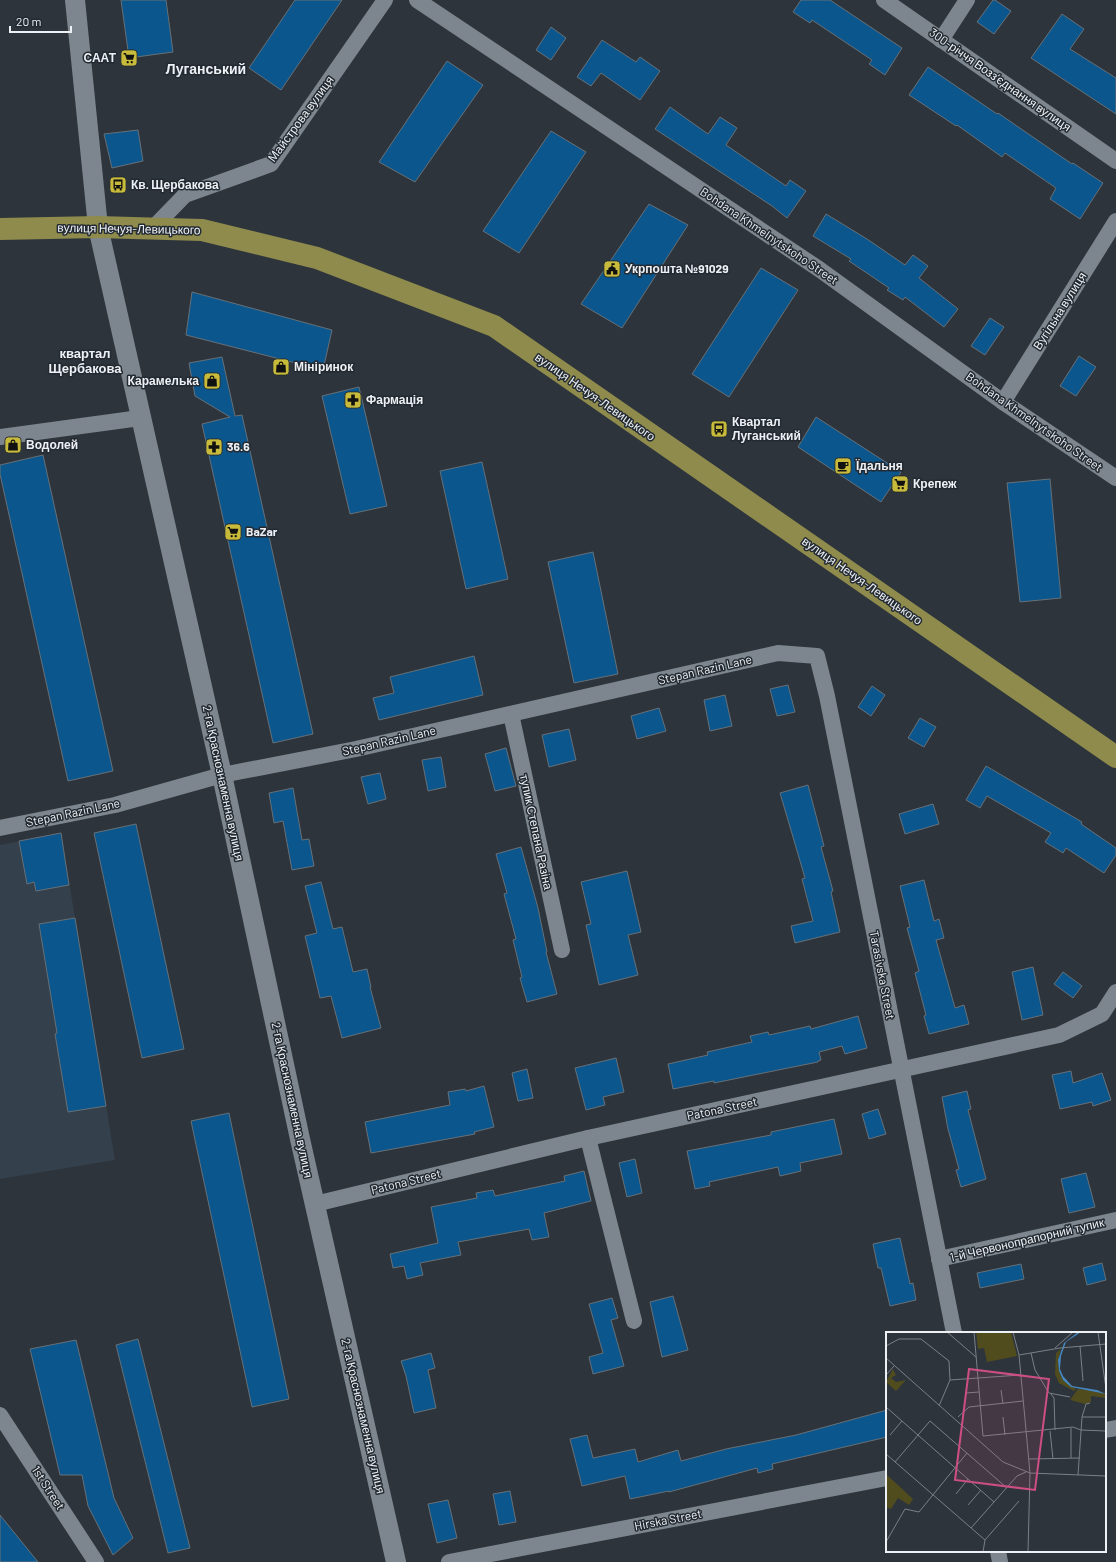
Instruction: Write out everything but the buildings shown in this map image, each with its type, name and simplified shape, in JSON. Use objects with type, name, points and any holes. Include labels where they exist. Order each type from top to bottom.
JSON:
[{"type":"main road","name":"вулиця Нечуя-Левицького","points":[[0,228],[98,227],[202,230],[317,258],[494,326],[1116,757]]},
{"type":"street","name":"2-га Краснознаменна вулиця","points":[[75,0],[98,227],[222,775],[315,1204],[396,1562]]},
{"type":"street","name":"Майстрова вулиця","points":[[152,228],[185,195],[271,164],[385,0]]},
{"type":"street","name":"Bohdana Khmelnytskoho Street","points":[[417,0],[819,269],[1003,402],[1116,478]]},
{"type":"street","name":"300-річчя Возз’єднання вулиця","points":[[884,0],[1116,161]]},
{"type":"street","points":[[941,40],[967,0]]},
{"type":"street","name":"Вугільна вулиця","points":[[1003,402],[1116,221]]},
{"type":"street","points":[[0,437],[140,418]]},
{"type":"street","name":"Stepan Razin Lane","points":[[0,828],[115,805],[222,775],[356,749],[778,653]]},
{"type":"street","name":"Tarasivska Street","points":[[778,653],[817,656],[827,696],[954,1332]]},
{"type":"street","name":"тупик Степана Разіна","points":[[511,714],[562,950]]},
{"type":"street","name":"Patona Street","points":[[315,1204],[588,1138],[1059,1035],[1102,1014],[1116,992]]},
{"type":"street","points":[[588,1138],[634,1321]]},
{"type":"street","name":"1-й Червонопрапорний тупик","points":[[939,1260],[1116,1220]]},
{"type":"street","name":"1st Street","points":[[0,1414],[96,1562]]},
{"type":"street","points":[[1106,1430],[1116,1428]]},
{"type":"street","name":"Hirska Street","points":[[449,1562],[886,1478]]},
{"type":"street","points":[[998,1552],[1000,1562]]},
{"type":"shaded area","points":[[61,833],[115,1160],[0,1179],[0,845]]},
{"type":"place","name":"СААТ","points":[[129,58]]},
{"type":"place","name":"Кв. Щербакова","points":[[118,185]]},
{"type":"place","name":"Укрпошта №91029","points":[[612,269]]},
{"type":"place","name":"Мініринок","points":[[281,367]]},
{"type":"place","name":"Карамелька","points":[[212,381]]},
{"type":"place","name":"Фармація","points":[[353,400]]},
{"type":"place","name":"Квартал Луганський","points":[[719,429]]},
{"type":"place","name":"Водолей","points":[[13,445]]},
{"type":"place","name":"36.6","points":[[214,447]]},
{"type":"place","name":"Їдальня","points":[[843,466]]},
{"type":"place","name":"Крепеж","points":[[900,484]]},
{"type":"place","name":"BaZar","points":[[233,532]]},
{"type":"district","name":"Луганський","points":[[206,69]]},
{"type":"district","name":"квартал Щербакова","points":[[85,360]]}]
